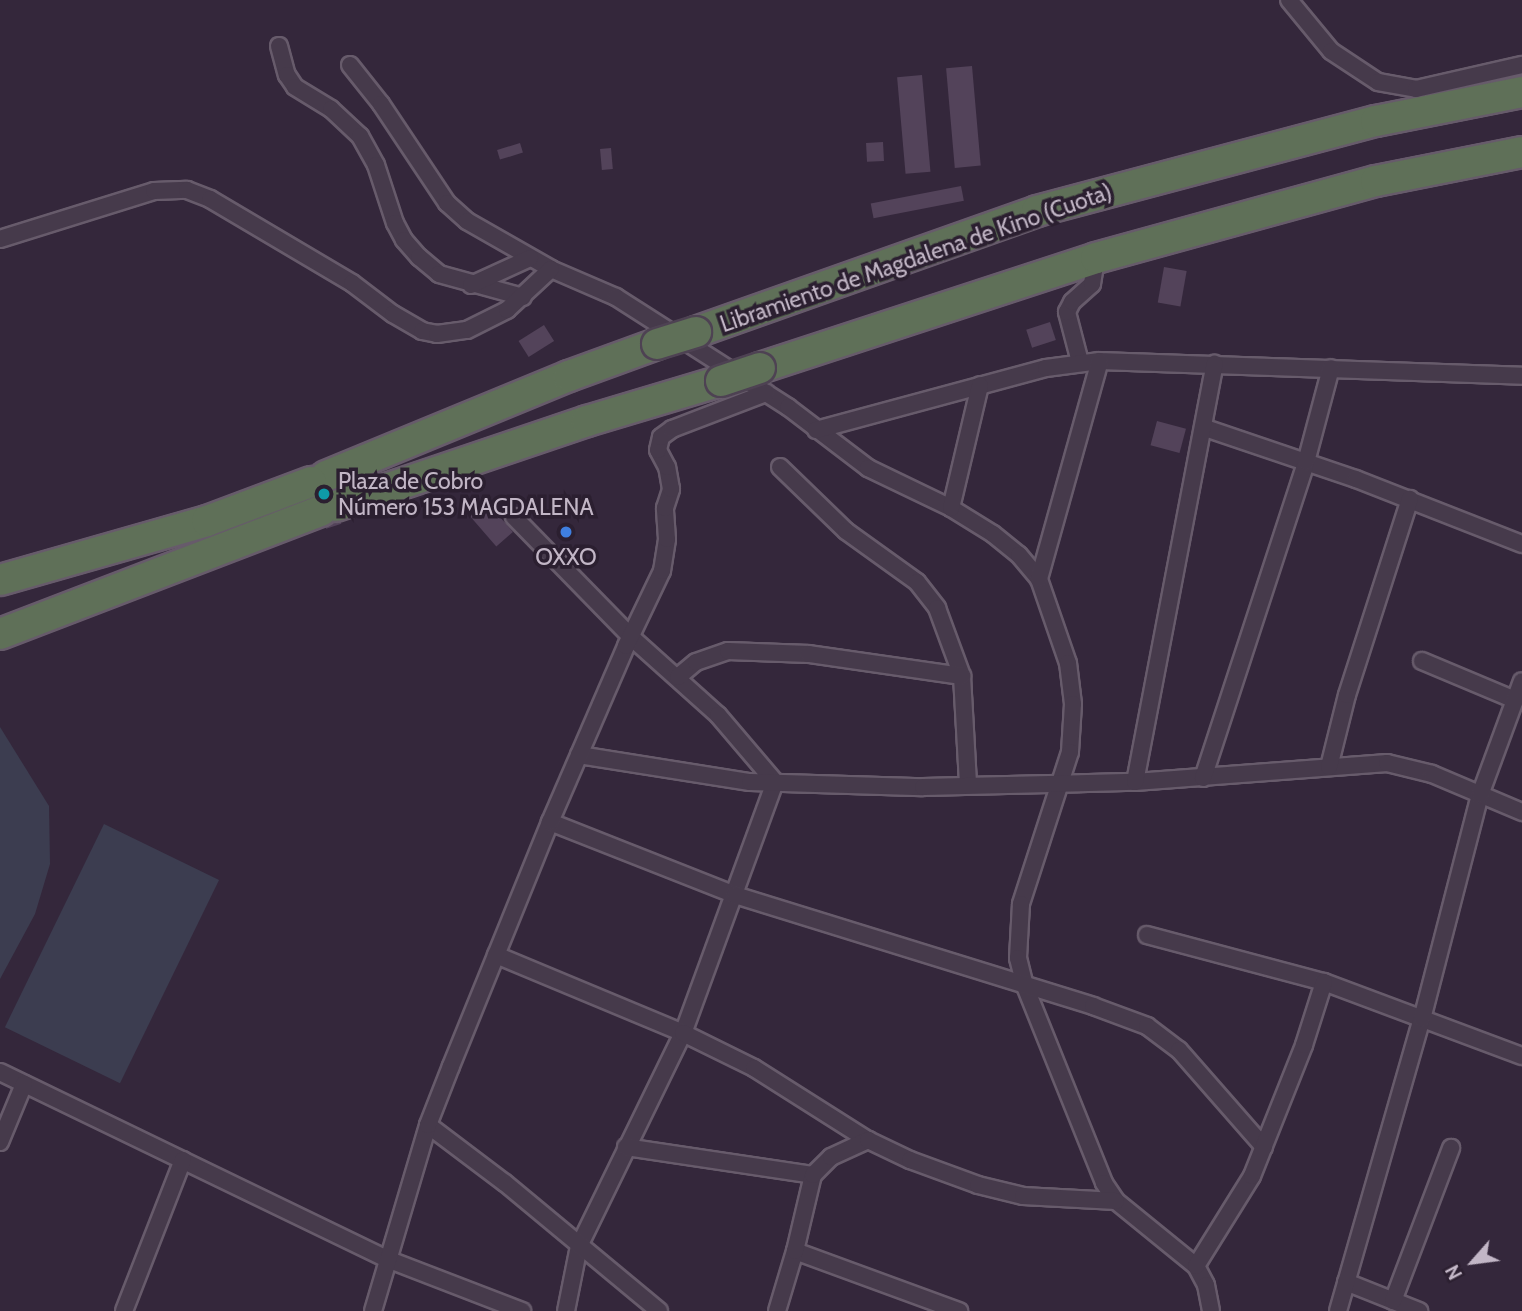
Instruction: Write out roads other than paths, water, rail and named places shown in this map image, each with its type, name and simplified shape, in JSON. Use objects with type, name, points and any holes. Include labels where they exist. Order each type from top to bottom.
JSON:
[{"type":"highway","name":"Libramiento de Magdalena de Kino (Cuota)","points":[[0,580],[207,521],[318,479],[569,376],[1037,211],[1376,121],[1522,92]]},
{"type":"highway","points":[[0,634],[329,509],[587,421],[721,380],[763,381],[1096,258],[1376,181],[1522,152]]},
{"type":"street","points":[[1289,0],[1331,51],[1378,82],[1416,89],[1522,65]]},
{"type":"street","points":[[279,46],[287,75],[295,87],[331,109],[360,136],[376,165],[404,240],[439,274],[471,285],[523,297]]},
{"type":"street","points":[[350,65],[381,104],[447,203],[467,220],[551,270],[608,293],[763,381],[816,430],[868,468],[951,508],[993,534],[1019,555],[1039,579],[1068,663],[1073,704],[1070,752],[1063,782],[1021,904],[1018,958],[1025,986],[1085,1141],[1116,1201],[1196,1266],[1206,1285],[1211,1311]]},
{"type":"street","points":[[0,239],[154,191],[187,190],[210,199],[270,237],[304,254],[422,331],[437,334],[467,330],[507,310],[551,270]]},
{"type":"street","points":[[471,285],[530,258]]},
{"type":"street","points":[[1080,362],[1067,312],[1072,302],[1093,284],[1096,258]]},
{"type":"street","points":[[1039,579],[1100,361]]},
{"type":"street","points":[[816,430],[979,385],[1080,362],[1215,364],[1522,376]]},
{"type":"street","points":[[1135,782],[1205,428],[1215,364]]},
{"type":"street","points":[[1203,778],[1306,462],[1331,368]]},
{"type":"street","points":[[373,1311],[428,1125],[550,822],[662,571],[666,555],[664,519],[671,478],[658,450],[661,437],[763,381]]},
{"type":"street","points":[[951,508],[979,385]]},
{"type":"street","points":[[1205,428],[1410,499],[1522,544]]},
{"type":"street","points":[[780,467],[830,519],[888,559],[929,594],[946,627],[962,676],[968,785]]},
{"type":"street","points":[[1329,767],[1347,695],[1410,499]]},
{"type":"street","points":[[513,517],[631,636],[678,677],[748,746],[775,782]]},
{"type":"street","points":[[678,677],[696,662],[727,652],[809,654],[962,676]]},
{"type":"street","points":[[1422,661],[1515,700]]},
{"type":"street","points":[[1338,1311],[1422,1019],[1480,795],[1522,681]]},
{"type":"street","points":[[579,755],[750,782],[923,787],[1135,782],[1387,763],[1408,766],[1522,811]]},
{"type":"street","points":[[566,1311],[579,1246],[683,1033],[775,782]]},
{"type":"street","points":[[550,822],[735,895],[1093,1006],[1147,1026],[1165,1037],[1264,1147]]},
{"type":"street","points":[[1147,935],[1324,982],[1522,1056]]},
{"type":"street","points":[[496,955],[683,1033],[754,1068],[868,1140],[910,1160],[978,1185],[1023,1196],[1116,1201]]},
{"type":"street","points":[[1196,1266],[1252,1176],[1304,1045],[1324,982]]},
{"type":"street","points":[[0,1072],[387,1259],[522,1311]]},
{"type":"street","points":[[0,1142],[24,1084]]},
{"type":"street","points":[[428,1125],[659,1311]]},
{"type":"street","points":[[777,1311],[796,1251],[813,1175],[831,1157],[868,1140]]},
{"type":"street","points":[[626,1147],[813,1175]]},
{"type":"street","points":[[1393,1301],[1451,1148]]},
{"type":"street","points":[[124,1311],[183,1160]]},
{"type":"street","points":[[796,1251],[959,1311]]},
{"type":"street","points":[[1346,1282],[1419,1311]]},
{"type":"place","name":"Plaza de Cobro Número 153 MAGDALENA","points":[[324,494]]},
{"type":"place","name":"OXXO","points":[[566,532]]}]
